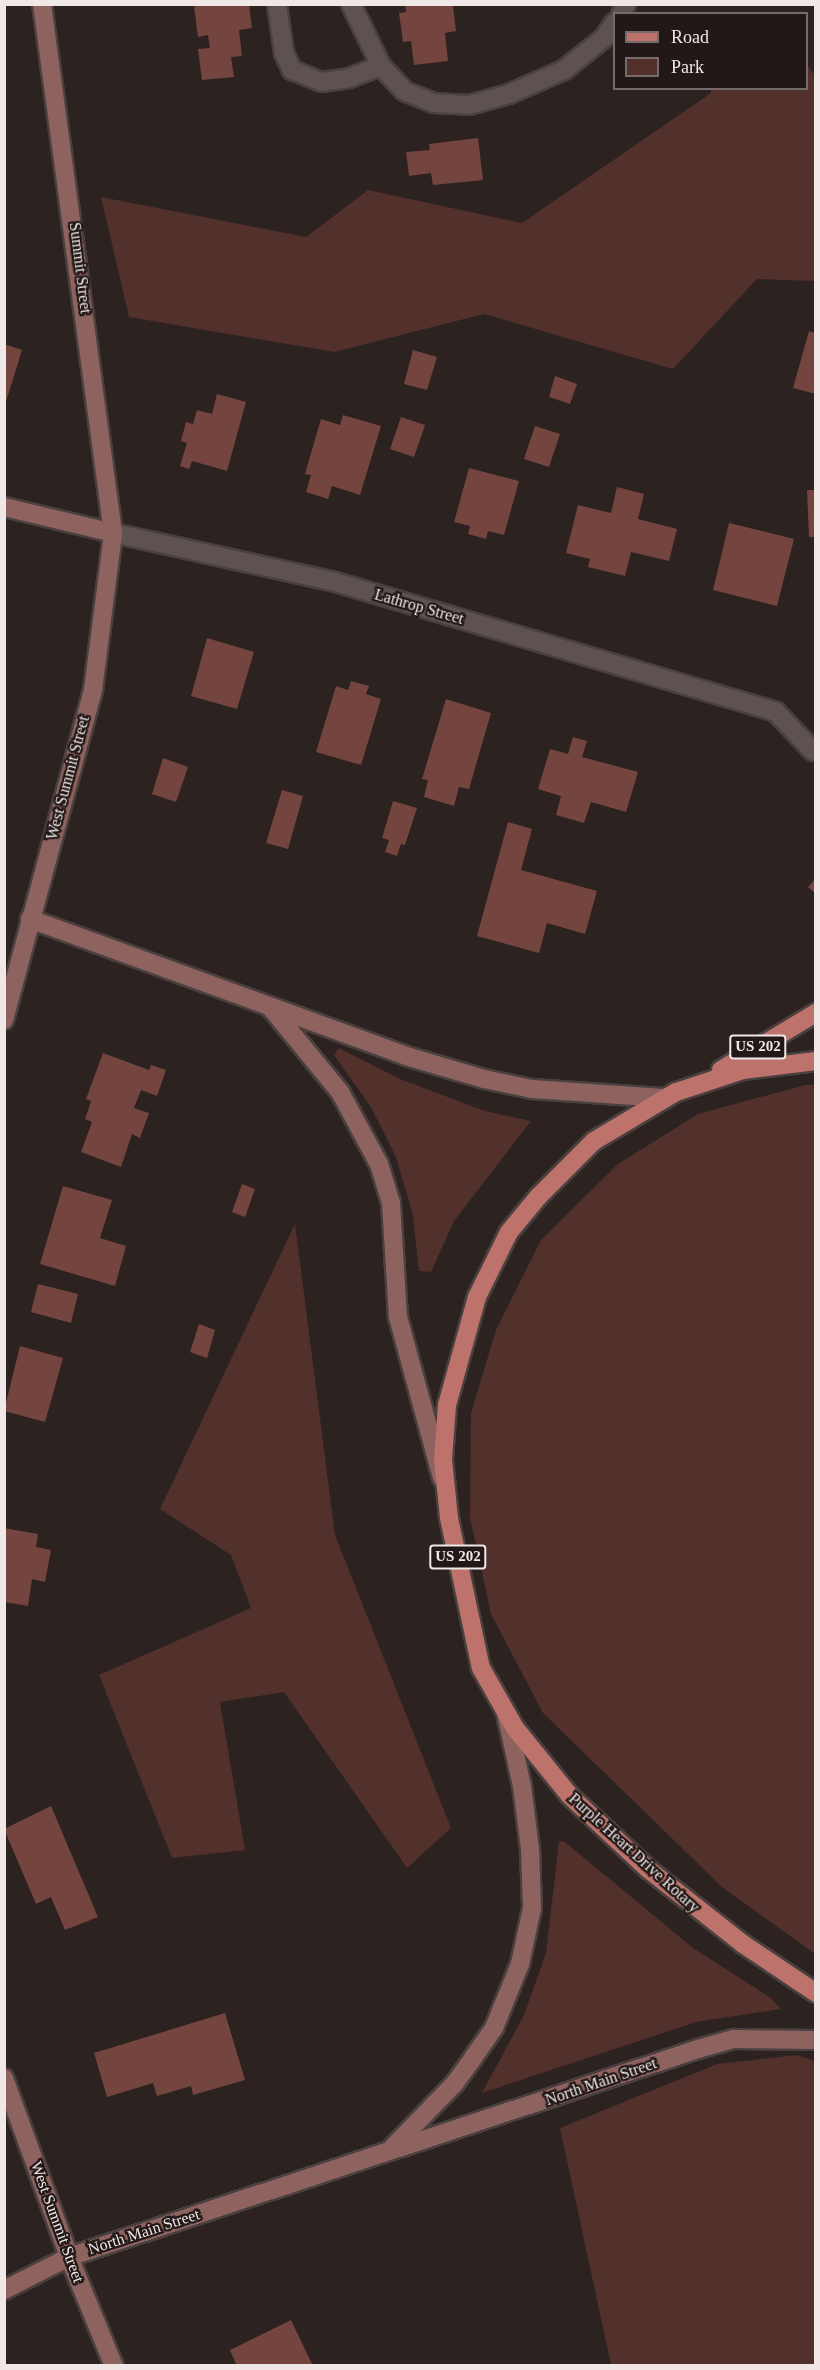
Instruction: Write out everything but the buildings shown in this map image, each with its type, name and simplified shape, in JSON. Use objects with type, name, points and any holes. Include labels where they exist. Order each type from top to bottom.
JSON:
[{"type":"main road","name":"US 202","points":[[701,1082],[816,1013]]},
{"type":"main road","name":"Purple Heart Drive Rotary","points":[[816,1061],[767,1065],[701,1082],[664,1098],[617,1125],[583,1150],[509,1232],[477,1297],[453,1378],[443,1432],[445,1489],[481,1668],[506,1714],[570,1796],[608,1833],[694,1908],[816,1993]]},
{"type":"street","name":"Summit Street","points":[[42,4],[114,532]]},
{"type":"street","points":[[277,4],[284,53],[292,70],[298,75],[322,82],[349,78],[381,66]]},
{"type":"street","points":[[351,4],[381,66],[404,91],[432,103],[469,105],[509,94],[564,70],[605,37],[613,26]]},
{"type":"street","name":"Lathrop Street","points":[[4,507],[336,582],[776,712],[813,752]]},
{"type":"street","name":"West Summit Street","points":[[4,1020],[93,690],[114,532]]},
{"type":"street","points":[[30,919],[406,1056],[500,1083],[664,1098]]},
{"type":"street","points":[[270,1007],[340,1092],[379,1164],[392,1203],[398,1317],[411,1375],[445,1489]]},
{"type":"street","name":"North Main Street","points":[[391,2150],[455,2083],[494,2028],[520,1965],[532,1908],[530,1849],[522,1785],[506,1714]]},
{"type":"street","name":"North Main Street","points":[[4,2290],[69,2257],[734,2039],[816,2040]]},
{"type":"street","name":"West Summit Street","points":[[4,2078],[69,2257],[114,2366]]},
{"type":"green space","points":[[808,66],[816,77],[815,281],[757,279],[673,369],[484,314],[334,352],[129,317],[101,197],[306,237],[368,190],[522,223],[711,93],[711,90],[808,90]]},
{"type":"green space","points":[[339,1048],[400,1079],[485,1111],[531,1121],[454,1221],[431,1272],[419,1271],[413,1215],[396,1157],[371,1107],[334,1055]]},
{"type":"green space","points":[[805,1085],[816,1085],[815,1954],[722,1887],[543,1713],[491,1614],[470,1518],[471,1413],[496,1330],[541,1240],[618,1164],[698,1114]]},
{"type":"green space","points":[[295,1224],[335,1535],[451,1828],[407,1868],[284,1692],[220,1702],[245,1850],[172,1858],[99,1675],[251,1608],[231,1555],[160,1509]]},
{"type":"green space","points":[[559,1841],[565,1842],[693,1948],[771,1998],[781,2009],[696,2022],[482,2093],[524,2015],[546,1953]]},
{"type":"green space","points":[[797,2055],[815,2061],[815,2365],[611,2365],[560,2128],[717,2064]]}]
